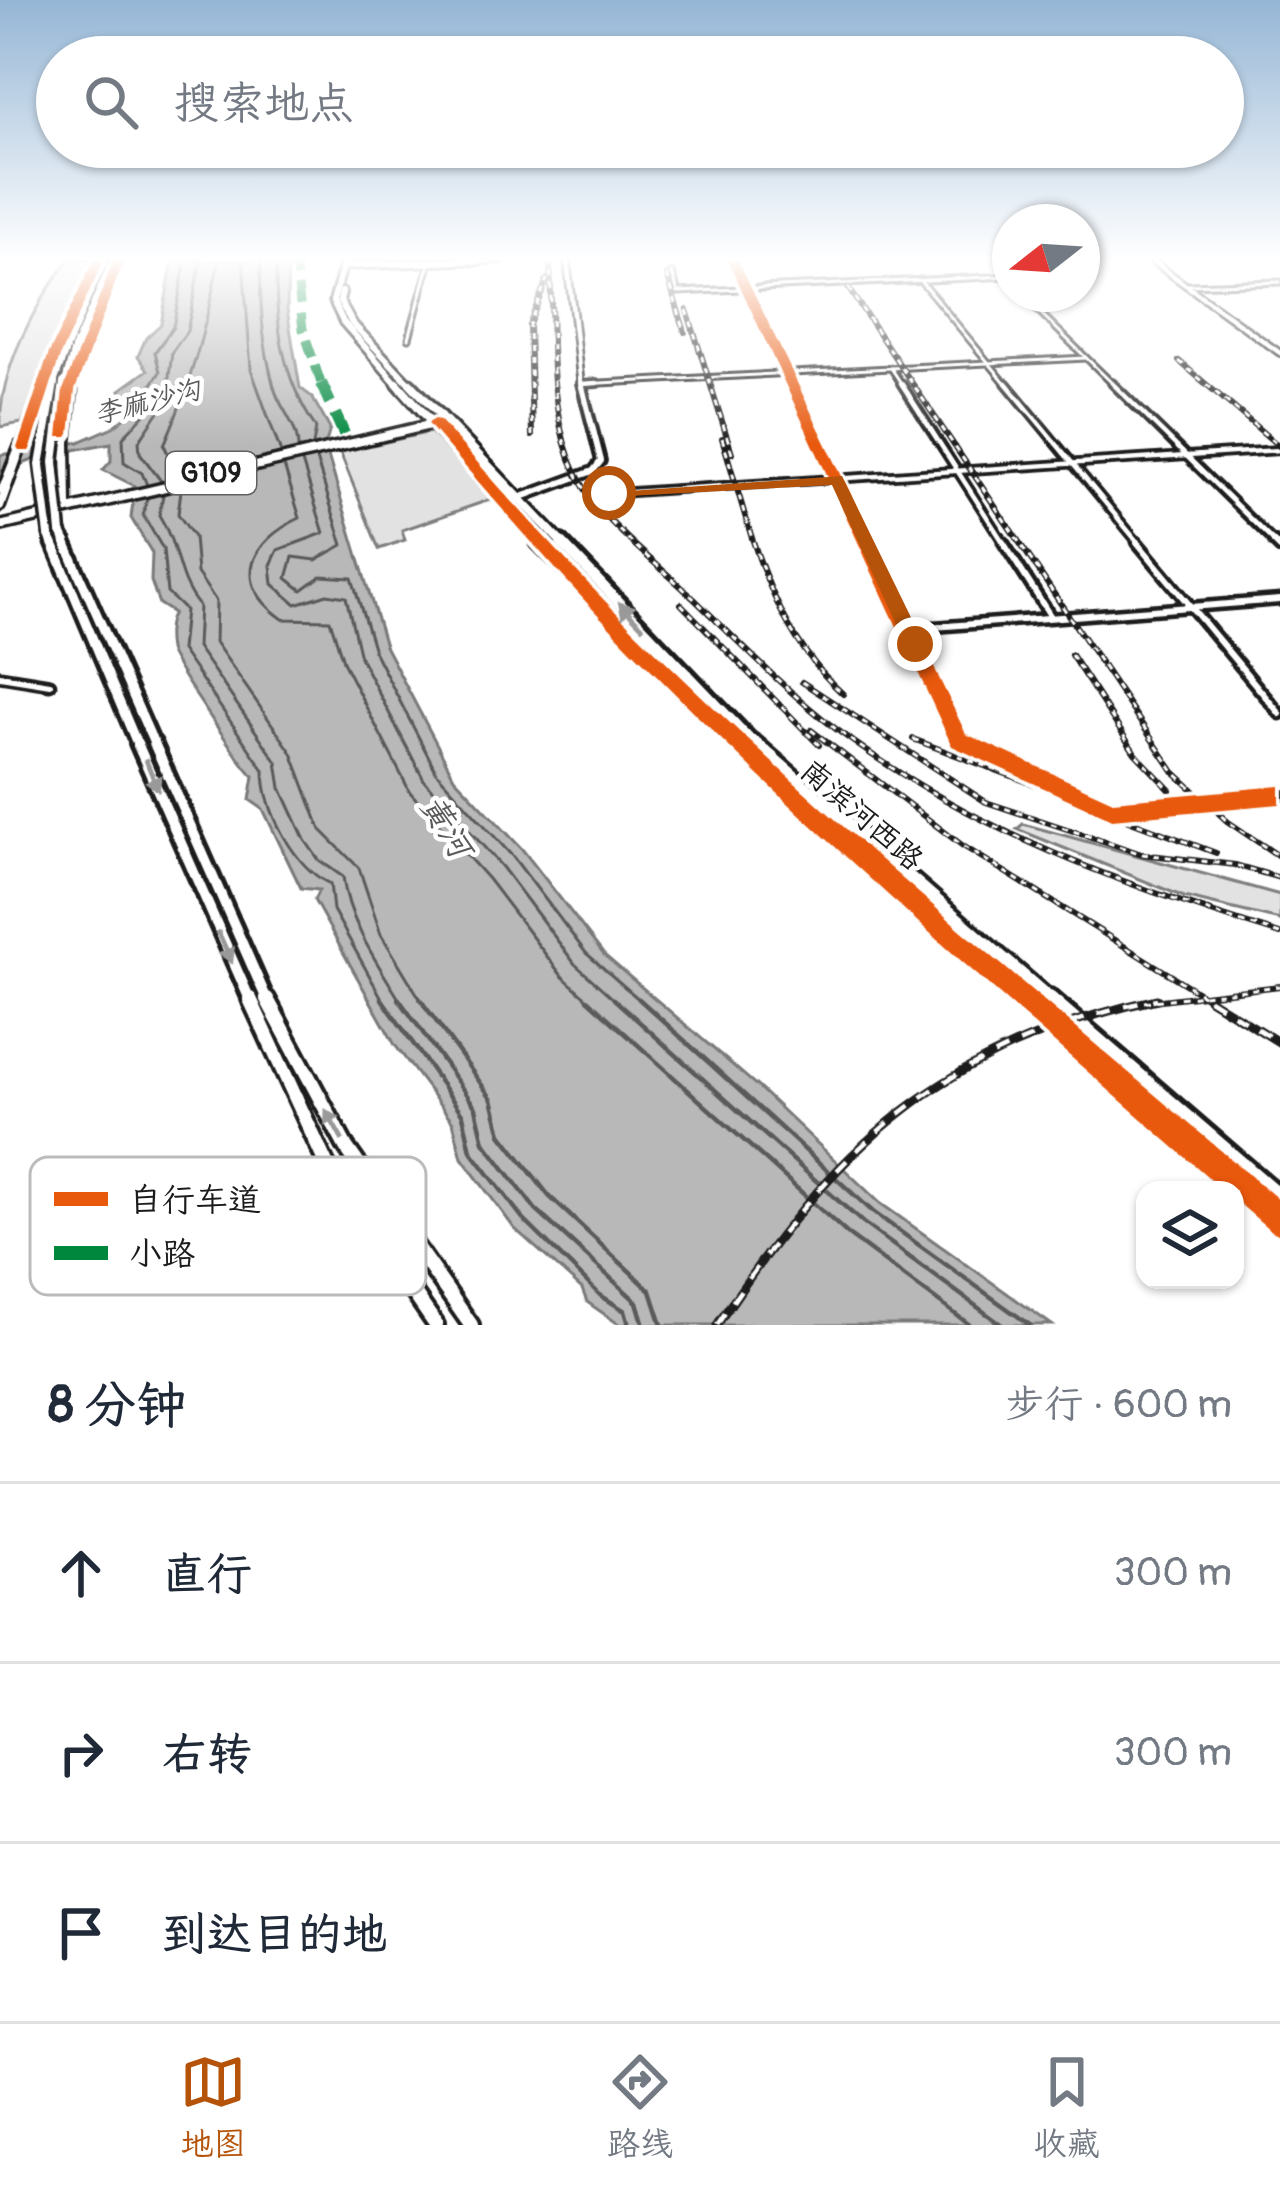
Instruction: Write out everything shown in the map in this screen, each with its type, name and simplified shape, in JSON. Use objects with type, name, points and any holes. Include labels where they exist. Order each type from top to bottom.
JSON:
[{"type":"highway","name":"南滨河西路","points":[[345,322],[762,752],[1280,1198]]},
{"type":"highway","name":"南滨河西路","points":[[441,422],[526,530],[753,760],[1280,1220]]},
{"type":"highway","name":"G109","points":[[0,522],[441,422]]},
{"type":"main road","points":[[0,506],[69,322]]},
{"type":"main road","points":[[82,322],[41,436],[39,485],[49,535],[191,872],[266,1017],[353,1157]]},
{"type":"main road","points":[[71,505],[63,434],[69,391],[90,322]]},
{"type":"main road","points":[[70,350],[53,434],[52,482],[61,532],[210,862],[324,1157]]},
{"type":"main road","points":[[426,1261],[471,1325]]},
{"type":"main road","points":[[415,1295],[436,1325]]},
{"type":"street","points":[[409,338],[413,322]]},
{"type":"street","points":[[519,498],[593,471],[601,457],[587,424],[574,322]]},
{"type":"street","points":[[762,322],[959,740],[1112,810],[1280,795]]},
{"type":"street","points":[[954,322],[1280,714]]},
{"type":"street","points":[[1049,322],[1280,548]]},
{"type":"street","points":[[1237,322],[1280,353]]},
{"type":"street","points":[[581,384],[1086,358]]},
{"type":"street","points":[[891,368],[1052,618]]},
{"type":"street","points":[[593,471],[600,488],[617,493],[1279,450]]},
{"type":"street","points":[[0,491],[12,471]]},
{"type":"street","points":[[908,629],[1280,600]]},
{"type":"street","points":[[0,676],[50,684]]},
{"type":"shaded area","points":[[30,322],[67,322],[22,423],[0,427],[6,383]]},
{"type":"shaded area","points":[[431,432],[492,499],[402,530],[405,540],[379,549],[340,452]]},
{"type":"shaded area","points":[[1023,824],[1280,895],[1280,920],[1184,897],[1017,829]]},
{"type":"water","points":[[289,322],[300,388],[312,397],[330,429],[325,446],[385,646],[454,777],[522,849],[604,955],[757,1086],[880,1203],[1052,1325],[620,1325],[587,1302],[582,1289],[514,1228],[462,1158],[453,1122],[395,1045],[314,900],[319,890],[301,888],[263,809],[250,800],[254,776],[173,658],[168,635],[173,613],[159,604],[151,581],[152,553],[131,518],[135,486],[103,470],[111,461],[111,443],[47,455],[0,472],[0,455],[79,442],[113,427],[136,409],[120,390],[148,370],[138,356],[146,338],[161,324]]},
{"type":"railway","points":[[530,322],[532,436]]},
{"type":"railway","points":[[551,322],[563,435],[591,498],[779,681],[836,729],[940,797],[1049,851],[1163,896],[1280,934]]},
{"type":"railway","points":[[682,322],[685,332]]},
{"type":"railway","points":[[691,322],[732,453]]},
{"type":"railway","points":[[871,322],[1174,772],[1227,821],[1280,857]]},
{"type":"railway","points":[[1179,361],[1280,447]]},
{"type":"railway","points":[[722,438],[753,542],[779,608],[817,667],[843,694]]},
{"type":"railway","points":[[681,604],[819,745]]},
{"type":"railway","points":[[1071,655],[1135,753],[1170,790]]},
{"type":"railway","points":[[802,682],[986,802],[1142,854],[1235,865],[1280,878]]},
{"type":"railway","points":[[811,730],[963,846],[1203,995]]},
{"type":"railway","points":[[913,739],[1216,853]]},
{"type":"railway","points":[[1203,995],[1280,986]]},
{"type":"railway","points":[[1147,1002],[1203,995]]},
{"type":"railway","points":[[1203,995],[1214,1002]]},
{"type":"railway","points":[[1147,1002],[1157,999]]},
{"type":"railway","points":[[1209,999],[1280,1043]]},
{"type":"railway","points":[[717,1325],[806,1205],[901,1113],[954,1076],[1014,1045],[1081,1019],[1147,1002]]},
{"type":"marked path","points":[[302,322],[325,394],[345,436]]},
{"type":"cycle path","points":[[24,448],[70,322]]},
{"type":"cycle path","points":[[63,434],[69,390],[95,322]]},
{"type":"cycle path","points":[[762,322],[959,740],[1112,810],[1280,795]]},
{"type":"cycle path","points":[[435,423],[531,533],[735,740],[950,935],[1280,1220]]},
{"type":"route","points":[[609,493],[837,480],[915,644]]},
{"type":"water label","name":"李麻沙沟","points":[[147,402]]},
{"type":"water label","name":"黄河","points":[[447,826]]}]
